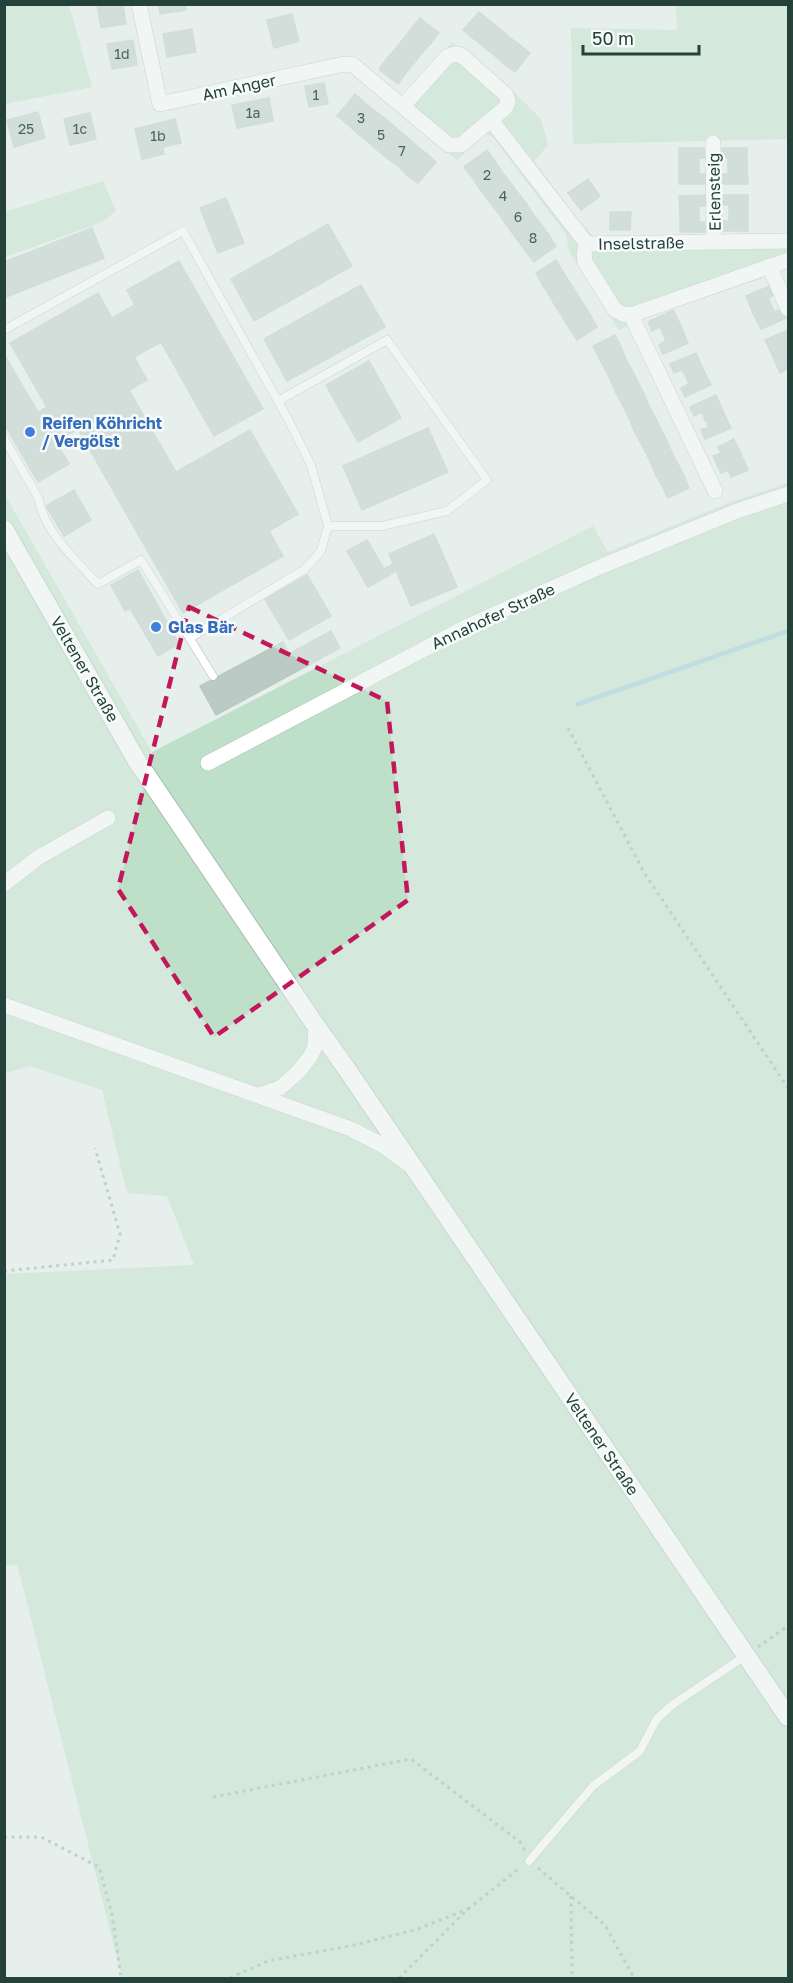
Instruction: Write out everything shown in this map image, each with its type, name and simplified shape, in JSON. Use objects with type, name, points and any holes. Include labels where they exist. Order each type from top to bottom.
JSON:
[{"type":"main road","name":"Veltener Straße","points":[[4,529],[137,761],[789,1717]]},
{"type":"street","name":"Am Anger","points":[[139,4],[160,104],[344,64],[353,65],[449,145],[461,145],[506,107],[508,101],[506,95],[461,55],[454,54],[448,56],[403,106]]},
{"type":"street","points":[[491,120],[587,244]]},
{"type":"street","name":"Erlensteig","points":[[713,143],[714,242]]},
{"type":"street","name":"Inselstraße","points":[[716,491],[631,315],[623,315],[615,310],[585,262],[584,253],[587,244],[789,241]]},
{"type":"street","points":[[631,315],[789,260]]},
{"type":"street","points":[[770,266],[789,309]]},
{"type":"street","name":"Annahofer Straße","points":[[208,763],[468,626],[602,566],[737,511],[789,494]]},
{"type":"street","points":[[4,884],[39,857],[108,818]]},
{"type":"street","points":[[4,1005],[351,1129],[382,1145],[417,1171]]},
{"type":"street","points":[[259,1095],[280,1088],[310,1058],[315,1047],[316,1026]]},
{"type":"lane","points":[[4,330],[183,231],[311,465],[328,526],[321,551],[305,569],[190,639]]},
{"type":"lane","points":[[278,401],[387,340],[487,480],[447,512],[382,526],[328,526]]},
{"type":"lane","points":[[4,438],[39,499],[40,509],[63,547],[98,584],[141,560],[213,676]]},
{"type":"lane","points":[[529,1861],[593,1786],[640,1751],[656,1720],[672,1705],[747,1655]]},
{"type":"path","points":[[568,728],[645,874],[789,1088]]},
{"type":"path","points":[[4,1271],[113,1260],[120,1234],[95,1148]]},
{"type":"path","points":[[747,1655],[789,1626]]},
{"type":"path","points":[[213,1797],[411,1759],[520,1842],[529,1861],[605,1925],[634,1978]]},
{"type":"path","points":[[4,1837],[41,1837],[99,1867],[112,1914],[121,1978]]},
{"type":"path","points":[[399,1978],[468,1909],[529,1861]]},
{"type":"path","points":[[571,1896],[572,1978]]},
{"type":"path","points":[[230,1978],[268,1962],[415,1930],[468,1909]]},
{"type":"highlighted area","points":[[189,607],[387,701],[408,900],[214,1037],[118,889]]},
{"type":"green space","points":[[5,4],[69,5],[92,87],[5,104]]},
{"type":"green space","points":[[676,5],[788,5],[788,139],[573,144],[571,28],[677,30]]},
{"type":"green space","points":[[452,42],[518,96],[541,119],[548,145],[534,161],[580,222],[595,238],[788,236],[788,267],[673,306],[619,330],[569,251],[566,234],[492,136],[485,135],[457,160],[393,108]]},
{"type":"green space","points":[[103,181],[116,211],[100,223],[5,257],[5,212]]},
{"type":"green space","points":[[788,483],[788,1978],[122,1978],[17,1564],[5,1566],[5,1274],[194,1265],[167,1196],[127,1193],[102,1090],[30,1066],[5,1073],[4,493],[152,752],[593,526],[608,552],[731,502]]},
{"type":"building","points":[[97,4],[123,4],[126,24],[101,28]]},
{"type":"building","points":[[159,4],[185,4],[186,10],[160,14]]},
{"type":"building","points":[[479,12],[489,20],[474,39],[463,30]]},
{"type":"building","points":[[292,14],[299,41],[274,48],[267,20]]},
{"type":"building","points":[[420,18],[439,33],[431,43],[412,28]]},
{"type":"building","points":[[489,20],[499,28],[484,47],[474,39]]},
{"type":"building","points":[[412,28],[431,43],[422,53],[404,38]]},
{"type":"building","points":[[499,28],[509,37],[494,55],[484,47]]},
{"type":"building","points":[[192,29],[196,52],[167,57],[163,34]]},
{"type":"building","points":[[509,37],[520,45],[504,64],[494,55]]},
{"type":"building","points":[[404,38],[422,53],[414,63],[396,48]]},
{"type":"building","points":[[133,40],[137,65],[112,69],[107,44]]},
{"type":"building","points":[[520,45],[530,53],[515,72],[504,64]]},
{"type":"building","points":[[396,48],[414,63],[406,73],[387,58]]},
{"type":"building","points":[[387,58],[406,73],[398,84],[379,69]]},
{"type":"building","points":[[324,83],[328,104],[309,107],[305,86]]},
{"type":"building","points":[[355,94],[365,103],[347,124],[337,116]]},
{"type":"building","points":[[269,98],[273,121],[237,128],[232,105]]},
{"type":"building","points":[[365,103],[375,111],[357,133],[347,124]]},
{"type":"building","points":[[375,111],[386,119],[367,141],[357,133]]},
{"type":"building","points":[[38,112],[45,138],[14,147],[7,120]]},
{"type":"building","points":[[90,113],[96,139],[70,145],[64,119]]},
{"type":"building","points":[[175,119],[181,143],[163,147],[164,154],[142,159],[135,129]]},
{"type":"building","points":[[386,119],[396,128],[377,150],[367,141]]},
{"type":"building","points":[[396,128],[406,136],[387,158],[377,150]]},
{"type":"building","points":[[406,136],[416,145],[398,166],[387,158]]},
{"type":"building","points":[[416,145],[426,153],[407,175],[398,166]]},
{"type":"building","points":[[679,148],[707,148],[707,158],[699,158],[699,166],[679,166]]},
{"type":"building","points":[[719,148],[747,148],[747,166],[728,166],[728,158],[719,158]]},
{"type":"building","points":[[487,150],[495,161],[472,177],[464,167]]},
{"type":"building","points":[[426,153],[436,162],[418,183],[407,175]]},
{"type":"building","points":[[495,161],[502,172],[479,188],[472,177]]},
{"type":"building","points":[[679,166],[699,166],[699,174],[707,174],[707,184],[679,184]]},
{"type":"building","points":[[728,166],[747,166],[748,184],[720,184],[720,174],[728,174]]},
{"type":"building","points":[[502,172],[510,182],[487,199],[479,188]]},
{"type":"building","points":[[588,179],[600,196],[581,210],[568,193]]},
{"type":"building","points":[[510,182],[518,193],[495,209],[487,199]]},
{"type":"building","points":[[518,193],[526,203],[503,220],[495,209]]},
{"type":"building","points":[[707,195],[707,206],[699,206],[699,214],[680,214],[679,196]]},
{"type":"building","points":[[720,195],[748,195],[748,213],[729,213],[729,205],[720,205]]},
{"type":"building","points":[[226,198],[244,243],[218,253],[200,208]]},
{"type":"building","points":[[526,203],[533,214],[510,230],[503,220]]},
{"type":"building","points":[[610,212],[631,212],[630,230],[610,230]]},
{"type":"building","points":[[729,213],[748,213],[748,231],[721,231],[720,221],[729,221]]},
{"type":"building","points":[[533,214],[541,224],[518,241],[510,230]]},
{"type":"building","points":[[680,214],[699,214],[699,222],[708,222],[708,232],[680,232]]},
{"type":"building","points":[[328,224],[352,266],[254,321],[231,279]]},
{"type":"building","points":[[541,224],[549,235],[526,252],[518,241]]},
{"type":"building","points":[[92,228],[104,258],[4,298],[4,262]]},
{"type":"building","points":[[549,235],[556,246],[534,262],[526,252]]},
{"type":"building","points":[[556,260],[563,272],[542,284],[536,273]]},
{"type":"building","points":[[179,261],[263,409],[214,436],[161,342],[134,357],[147,380],[129,390],[176,472],[250,430],[298,514],[269,531],[283,556],[183,613],[78,429],[56,441],[39,412],[47,407],[10,343],[98,293],[112,318],[135,305],[127,290]]},
{"type":"building","points":[[563,272],[570,283],[549,295],[542,284]]},
{"type":"building","points":[[570,283],[577,294],[556,307],[549,295]]},
{"type":"building","points":[[361,285],[385,327],[287,381],[264,339]]},
{"type":"building","points":[[772,285],[776,294],[768,298],[771,305],[753,313],[746,296]]},
{"type":"building","points":[[577,294],[584,305],[563,318],[556,307]]},
{"type":"building","points":[[584,305],[591,316],[570,329],[563,318]]},
{"type":"building","points":[[771,305],[774,312],[782,309],[786,318],[761,329],[753,313]]},
{"type":"building","points":[[673,310],[681,326],[663,334],[660,327],[652,331],[648,322]]},
{"type":"building","points":[[591,316],[597,327],[577,340],[570,329]]},
{"type":"building","points":[[681,326],[688,343],[663,354],[659,345],[666,341],[663,334]]},
{"type":"building","points":[[788,330],[788,349],[773,357],[765,340]]},
{"type":"building","points":[[615,335],[621,347],[599,358],[593,346]]},
{"type":"building","points":[[621,347],[626,359],[605,369],[599,358]]},
{"type":"building","points":[[788,349],[788,369],[780,373],[773,357]]},
{"type":"building","points":[[696,353],[703,369],[686,377],[682,370],[674,373],[670,364]]},
{"type":"building","points":[[4,354],[26,392],[4,404]]},
{"type":"building","points":[[626,359],[632,370],[611,381],[605,369]]},
{"type":"building","points":[[369,361],[401,418],[358,442],[326,385]]},
{"type":"building","points":[[703,369],[711,385],[685,397],[681,388],[689,384],[686,377]]},
{"type":"building","points":[[632,370],[638,382],[616,393],[611,381]]},
{"type":"building","points":[[638,382],[644,394],[622,404],[616,393]]},
{"type":"building","name":"Reifen Köhricht / Vergölst","points":[[26,392],[69,464],[38,482],[4,423],[4,404]]},
{"type":"building","points":[[644,394],[649,406],[628,416],[622,404]]},
{"type":"building","points":[[716,395],[723,411],[705,420],[702,412],[694,416],[690,407]]},
{"type":"building","points":[[649,406],[655,417],[633,428],[628,416]]},
{"type":"building","points":[[723,411],[731,428],[705,439],[701,430],[709,427],[705,419]]},
{"type":"building","points":[[655,417],[661,429],[639,440],[633,428]]},
{"type":"building","points":[[428,428],[448,472],[362,510],[343,466]]},
{"type":"building","points":[[661,429],[667,441],[645,451],[639,440]]},
{"type":"building","points":[[734,439],[741,454],[717,465],[713,456],[721,453],[718,447]]},
{"type":"building","points":[[667,441],[672,453],[651,463],[645,451]]},
{"type":"building","points":[[672,453],[678,464],[656,475],[651,463]]},
{"type":"building","points":[[741,454],[748,470],[731,477],[728,470],[721,473],[717,465]]},
{"type":"building","points":[[678,464],[684,476],[662,486],[656,475]]},
{"type":"building","points":[[684,476],[689,488],[668,498],[662,486]]},
{"type":"building","points":[[74,490],[91,520],[64,536],[46,506]]},
{"type":"building","points":[[434,534],[457,587],[411,606],[389,554]]},
{"type":"building","points":[[367,540],[388,576],[368,587],[347,551]]},
{"type":"building","points":[[393,564],[396,571],[388,576],[384,569]]},
{"type":"building","name":"Glas Bär","points":[[138,570],[179,644],[158,656],[130,608],[125,611],[111,585]]},
{"type":"building","points":[[307,575],[331,616],[289,640],[265,599]]},
{"type":"building","points":[[331,631],[340,648],[216,715],[200,686],[283,642],[289,654]]},
{"type":"waterway","points":[[578,704],[788,631]]},
{"type":"place","name":"Reifen Köhricht / Vergölst","points":[[30,432]]},
{"type":"place","name":"Glas Bär","points":[[156,627]]}]
